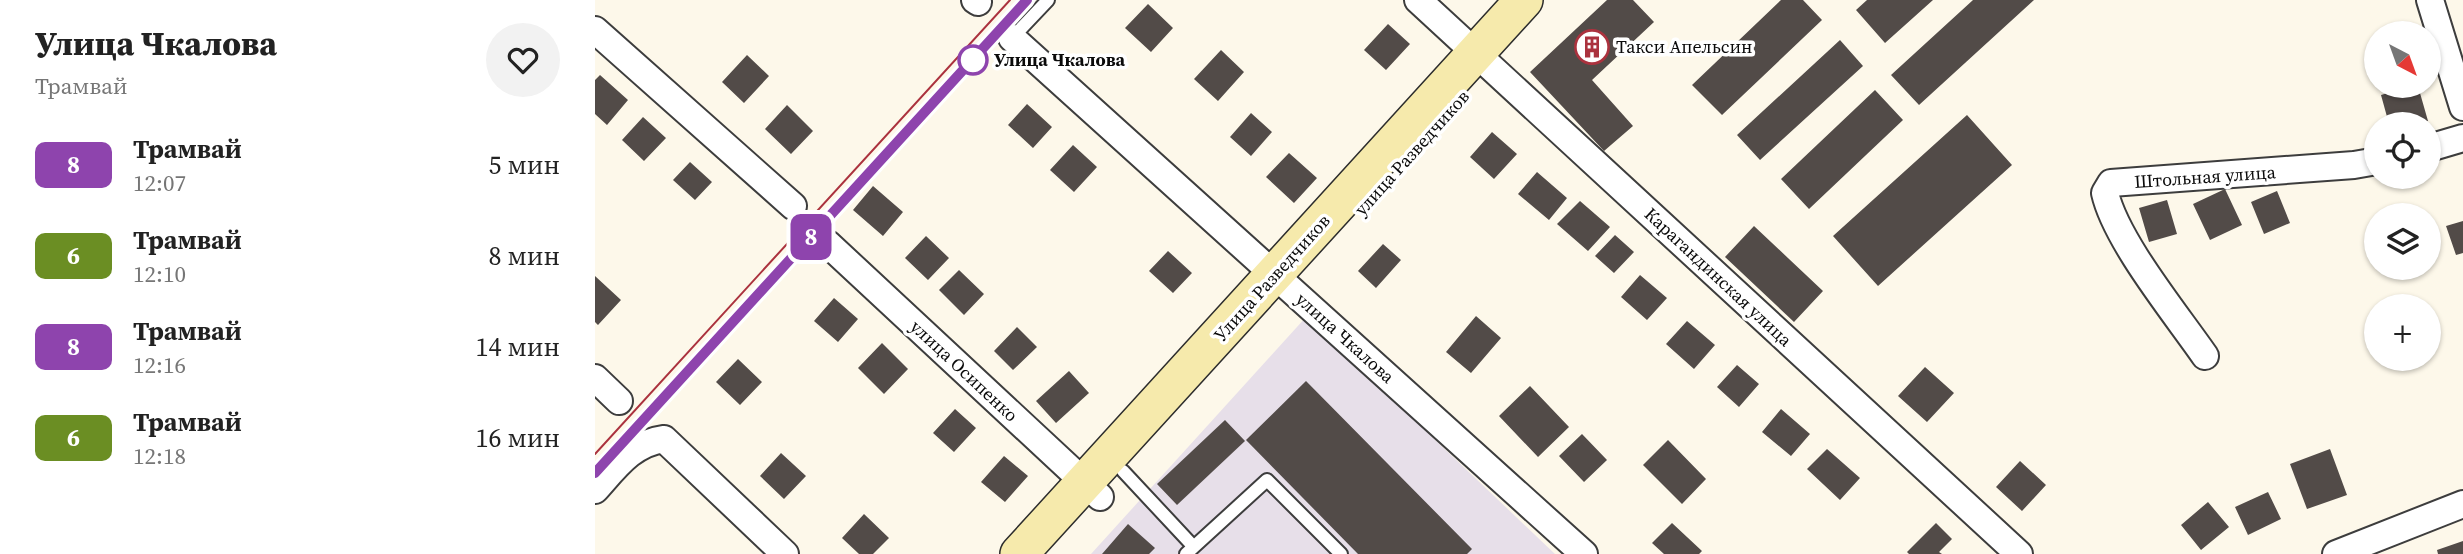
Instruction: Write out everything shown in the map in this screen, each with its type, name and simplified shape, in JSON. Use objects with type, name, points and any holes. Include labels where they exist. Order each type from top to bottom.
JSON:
[{"type":"main road","points":[[1483,60],[1524,0]]},
{"type":"main road","name":"улица Разведчиков","points":[[1048,554],[1102,484],[1483,60],[1551,0]]},
{"type":"main road","points":[[1019,554],[1102,484]]},
{"type":"street","name":"Карагандинская улица","points":[[1418,0],[2019,554]]},
{"type":"street","points":[[2430,0],[2463,107]]},
{"type":"street","points":[[595,30],[793,206]]},
{"type":"street","name":"улица Чкалова","points":[[1012,38],[1584,554]]},
{"type":"street","points":[[2441,144],[2463,138]]},
{"type":"street","name":"Штольная улица","points":[[2205,356],[2133,252],[2114,218],[2105,194],[2111,183],[2364,163]]},
{"type":"street","name":"улица Осипенко","points":[[828,244],[1102,484]]},
{"type":"street","points":[[595,378],[619,401]]},
{"type":"street","points":[[595,491],[630,452],[649,441],[664,439],[785,554]]},
{"type":"street","points":[[2336,554],[2463,504]]},
{"type":"lane","points":[[1012,38],[1048,0]]},
{"type":"lane","points":[[1102,484],[1190,550],[1267,480],[1341,554]]},
{"type":"shaded area","points":[[1306,317],[1555,554],[1091,554]]},
{"type":"building","name":"Такси Апельсин","points":[[1607,0],[1633,0],[1654,22],[1592,80],[1633,126],[1604,151],[1530,72]]},
{"type":"building","points":[[1781,0],[1803,0],[1822,20],[1722,115],[1692,85]]},
{"type":"building","points":[[1867,0],[1933,0],[1885,43],[1856,10]]},
{"type":"building","points":[[1973,0],[2034,0],[1919,105],[1891,75]]},
{"type":"building","points":[[1148,4],[1173,28],[1151,52],[1125,28]]},
{"type":"building","points":[[1388,24],[1410,44],[1386,70],[1364,50]]},
{"type":"building","points":[[1840,40],[1863,66],[1760,160],[1737,135]]},
{"type":"building","points":[[1221,50],[1244,72],[1218,101],[1194,79]]},
{"type":"building","points":[[747,55],[769,76],[744,103],[722,82]]},
{"type":"building","points":[[600,75],[628,100],[607,125],[595,114],[595,80]]},
{"type":"building","points":[[1875,90],[1903,120],[1809,209],[1781,179]]},
{"type":"building","points":[[2382,98],[2421,98],[2425,112],[2386,112]]},
{"type":"building","points":[[1027,104],[1052,127],[1033,148],[1008,125]]},
{"type":"building","points":[[787,105],[813,131],[791,154],[765,129]]},
{"type":"building","points":[[1251,113],[1272,132],[1251,156],[1230,137]]},
{"type":"building","points":[[1967,115],[2012,165],[1878,286],[1833,236]]},
{"type":"building","points":[[643,117],[666,138],[644,161],[622,140]]},
{"type":"building","points":[[1492,132],[1517,154],[1494,179],[1470,157]]},
{"type":"building","points":[[1073,145],[1097,167],[1074,192],[1050,170]]},
{"type":"building","points":[[1289,153],[1317,178],[1294,203],[1266,177]]},
{"type":"building","points":[[690,162],[712,182],[695,200],[673,180]]},
{"type":"building","points":[[1537,172],[1567,198],[1549,220],[1518,194]]},
{"type":"building","points":[[873,186],[903,212],[883,236],[853,210]]},
{"type":"building","points":[[2225,189],[2242,225],[2210,240],[2193,204]]},
{"type":"building","points":[[2277,191],[2290,223],[2264,234],[2251,202]]},
{"type":"building","points":[[2167,200],[2177,234],[2149,242],[2139,208]]},
{"type":"building","points":[[1580,201],[1610,227],[1588,251],[1557,224]]},
{"type":"building","points":[[2463,221],[2463,253],[2456,255],[2446,226]]},
{"type":"building","points":[[1754,226],[1823,291],[1794,322],[1725,257]]},
{"type":"building","points":[[1615,235],[1634,252],[1614,273],[1595,256]]},
{"type":"building","points":[[926,236],[949,258],[928,280],[905,258]]},
{"type":"building","points":[[1383,244],[1401,260],[1376,288],[1358,271]]},
{"type":"building","points":[[1168,251],[1192,273],[1173,293],[1149,271]]},
{"type":"building","points":[[959,270],[984,294],[964,315],[939,290]]},
{"type":"building","points":[[1640,275],[1667,298],[1647,320],[1621,297]]},
{"type":"building","points":[[595,276],[621,300],[598,325],[595,322]]},
{"type":"building","points":[[834,298],[858,319],[838,342],[814,321]]},
{"type":"building","points":[[1476,316],[1501,338],[1471,373],[1446,352]]},
{"type":"building","points":[[1687,321],[1715,345],[1694,369],[1666,344]]},
{"type":"building","points":[[1017,327],[1037,347],[1013,370],[994,351]]},
{"type":"building","points":[[882,343],[908,369],[884,394],[858,368]]},
{"type":"building","points":[[738,359],[762,382],[740,405],[716,382]]},
{"type":"building","points":[[1737,365],[1759,384],[1739,407],[1717,387]]},
{"type":"building","points":[[1925,367],[1954,393],[1927,422],[1898,396]]},
{"type":"building","points":[[1069,371],[1089,393],[1056,423],[1036,401]]},
{"type":"building","points":[[1306,381],[1472,549],[1467,554],[1358,554],[1246,440]]},
{"type":"building","points":[[1530,386],[1569,427],[1538,457],[1499,416]]},
{"type":"building","points":[[955,409],[976,428],[954,452],[933,433]]},
{"type":"building","points":[[1781,409],[1810,434],[1791,456],[1762,432]]},
{"type":"building","points":[[1225,420],[1245,441],[1177,505],[1157,484]]},
{"type":"building","points":[[1582,434],[1607,460],[1584,482],[1559,456]]},
{"type":"building","points":[[1668,440],[1706,479],[1682,504],[1643,465]]},
{"type":"building","points":[[1827,449],[1860,478],[1840,500],[1807,469]]},
{"type":"building","points":[[2330,449],[2347,495],[2307,509],[2290,464]]},
{"type":"building","points":[[781,453],[806,476],[784,499],[760,476]]},
{"type":"building","points":[[1004,456],[1028,476],[1005,502],[981,482]]},
{"type":"building","points":[[2020,461],[2046,485],[2022,511],[1996,487]]},
{"type":"building","points":[[2268,492],[2281,519],[2248,535],[2235,507]]},
{"type":"building","points":[[2208,502],[2229,527],[2201,550],[2181,525]]},
{"type":"building","points":[[864,514],[889,538],[873,554],[859,554],[842,538]]},
{"type":"building","points":[[1672,523],[1702,551],[1699,554],[1664,554],[1652,543]]},
{"type":"building","points":[[1936,523],[1952,539],[1939,552],[1942,554],[1909,554],[1907,552]]},
{"type":"building","points":[[1128,524],[1155,548],[1149,554],[1102,554]]},
{"type":"building","points":[[2463,541],[2463,554],[2438,554],[2437,550]]},
{"type":"tram line","points":[[595,454],[1010,0]]},
{"type":"tram line","points":[[595,473],[1027,0]]},
{"type":"tram line","name":"8","points":[[595,473],[1027,0]]},
{"type":"place","name":"Такси Апельсин","points":[[1592,47]]},
{"type":"place","name":"Улица Чкалова","points":[[973,60]]}]
